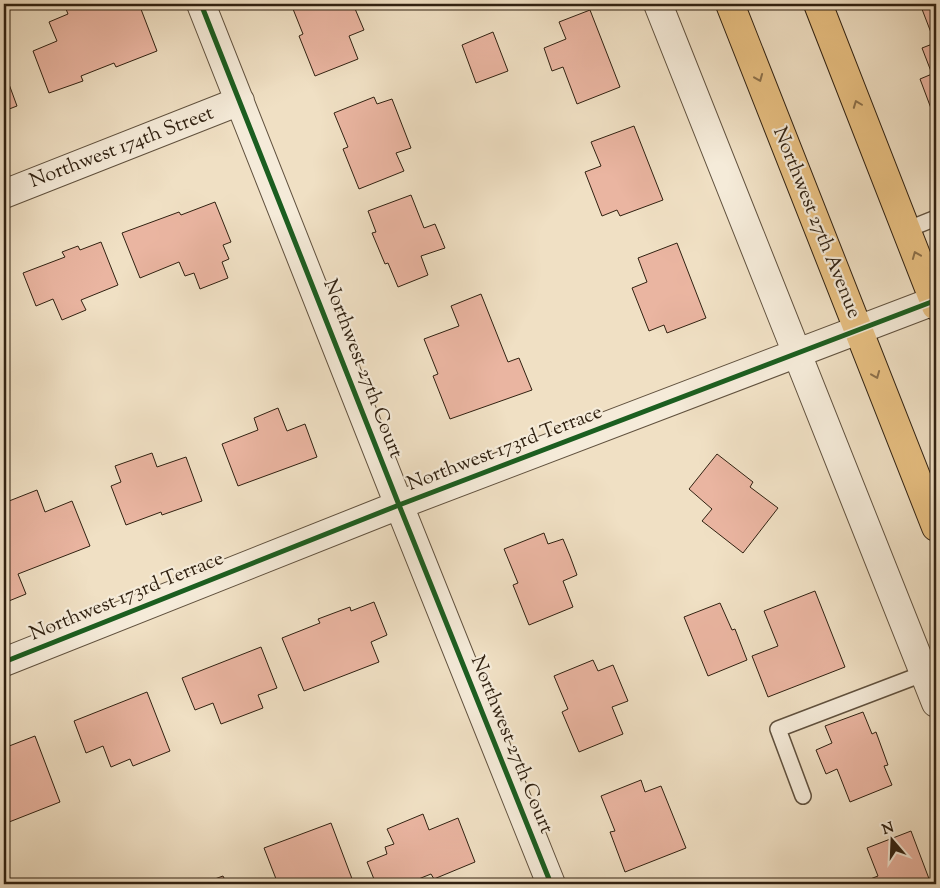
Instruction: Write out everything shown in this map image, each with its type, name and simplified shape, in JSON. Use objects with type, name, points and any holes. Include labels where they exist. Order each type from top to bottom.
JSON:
[{"type":"main road","name":"Northwest 27th Avenue","points":[[730,4],[936,527]]},
{"type":"main road","points":[[818,4],[934,297]]},
{"type":"street","name":"Northwest 27th Court","points":[[201,4],[551,884]]},
{"type":"street","points":[[658,4],[936,703]]},
{"type":"street","name":"Northwest 174th Street","points":[[4,194],[240,101]]},
{"type":"street","name":"Northwest 173rd Terrace","points":[[4,662],[399,505],[858,330],[934,297]]},
{"type":"lane","points":[[906,230],[936,218]]},
{"type":"lane","points":[[802,796],[778,729],[925,673]]},
{"type":"building","points":[[64,4],[139,4],[157,51],[116,67],[114,63],[81,76],[83,81],[49,93],[33,51],[57,41],[49,22],[68,14]]},
{"type":"building","points":[[291,4],[353,4],[364,30],[349,36],[358,59],[315,76],[299,36],[303,34]]},
{"type":"building","points":[[920,4],[936,4],[935,119],[920,79],[932,74],[922,48],[935,43]]},
{"type":"building","points":[[590,10],[620,87],[577,104],[563,67],[552,71],[544,48],[566,39],[559,22]]},
{"type":"building","points":[[493,32],[508,71],[476,83],[462,45]]},
{"type":"building","points":[[4,76],[6,76],[17,106],[4,111]]},
{"type":"building","points":[[374,97],[377,104],[392,99],[411,148],[396,153],[404,171],[359,189],[343,149],[348,147],[334,113]]},
{"type":"building","points":[[634,126],[663,200],[620,216],[617,210],[602,216],[585,172],[601,166],[591,142]]},
{"type":"building","points":[[411,195],[424,228],[435,224],[445,248],[421,256],[428,275],[398,287],[388,263],[385,264],[372,233],[376,232],[368,211]]},
{"type":"building","points":[[215,202],[231,242],[223,245],[229,259],[222,262],[228,278],[200,289],[194,273],[185,276],[179,262],[140,278],[122,233],[179,212],[181,215]]},
{"type":"building","points":[[101,242],[118,285],[81,300],[86,310],[62,320],[53,299],[36,306],[23,273],[65,257],[62,252],[78,246],[80,250]]},
{"type":"building","points":[[677,243],[706,318],[667,333],[664,325],[649,331],[632,288],[647,282],[638,258]]},
{"type":"building","points":[[481,294],[508,362],[519,358],[532,390],[450,419],[433,376],[438,374],[424,339],[459,326],[451,306]]},
{"type":"building","points":[[278,408],[287,431],[305,424],[317,457],[238,486],[222,444],[258,430],[254,418]]},
{"type":"building","points":[[152,453],[157,467],[186,457],[202,501],[162,515],[161,512],[126,525],[111,486],[121,482],[115,466]]},
{"type":"building","points":[[717,454],[753,482],[750,487],[778,508],[743,553],[702,521],[712,509],[689,489]]},
{"type":"building","points":[[37,490],[45,512],[72,501],[90,546],[18,574],[26,594],[4,603],[4,503]]},
{"type":"building","points":[[544,533],[548,544],[563,539],[570,556],[577,575],[563,581],[573,607],[529,625],[513,585],[518,583],[504,549]]},
{"type":"building","points":[[815,591],[845,667],[768,697],[752,656],[778,646],[764,611]]},
{"type":"building","points":[[374,602],[387,635],[371,642],[379,662],[304,691],[282,638],[320,623],[318,619],[350,607],[351,611]]},
{"type":"building","points":[[720,603],[732,630],[735,629],[747,660],[708,676],[684,617]]},
{"type":"building","points":[[261,647],[277,688],[258,695],[263,708],[221,724],[213,703],[195,710],[182,678]]},
{"type":"building","points":[[593,660],[598,671],[613,665],[628,701],[612,707],[623,734],[579,752],[562,712],[568,709],[554,676]]},
{"type":"building","points":[[147,692],[170,751],[133,766],[130,759],[111,767],[103,746],[86,753],[74,721]]},
{"type":"building","points":[[863,712],[872,734],[876,732],[888,765],[884,766],[892,785],[850,802],[837,769],[826,774],[816,750],[832,743],[825,726]]},
{"type":"building","points":[[35,736],[60,802],[4,824],[4,748]]},
{"type":"building","points":[[641,780],[645,792],[661,786],[686,848],[625,872],[610,832],[615,831],[601,796]]},
{"type":"building","points":[[423,814],[429,830],[458,818],[475,862],[434,879],[431,874],[406,884],[376,884],[367,862],[387,854],[385,847],[394,844],[387,829]]},
{"type":"building","points":[[331,823],[354,884],[278,884],[264,848]]},
{"type":"building","points":[[911,831],[931,884],[867,884],[865,881],[878,876],[867,848]]},
{"type":"building","points":[[223,876],[227,884],[201,884]]},
{"type":"cycle path","points":[[201,4],[551,884]]},
{"type":"cycle path","points":[[4,662],[399,505],[934,301]]}]
